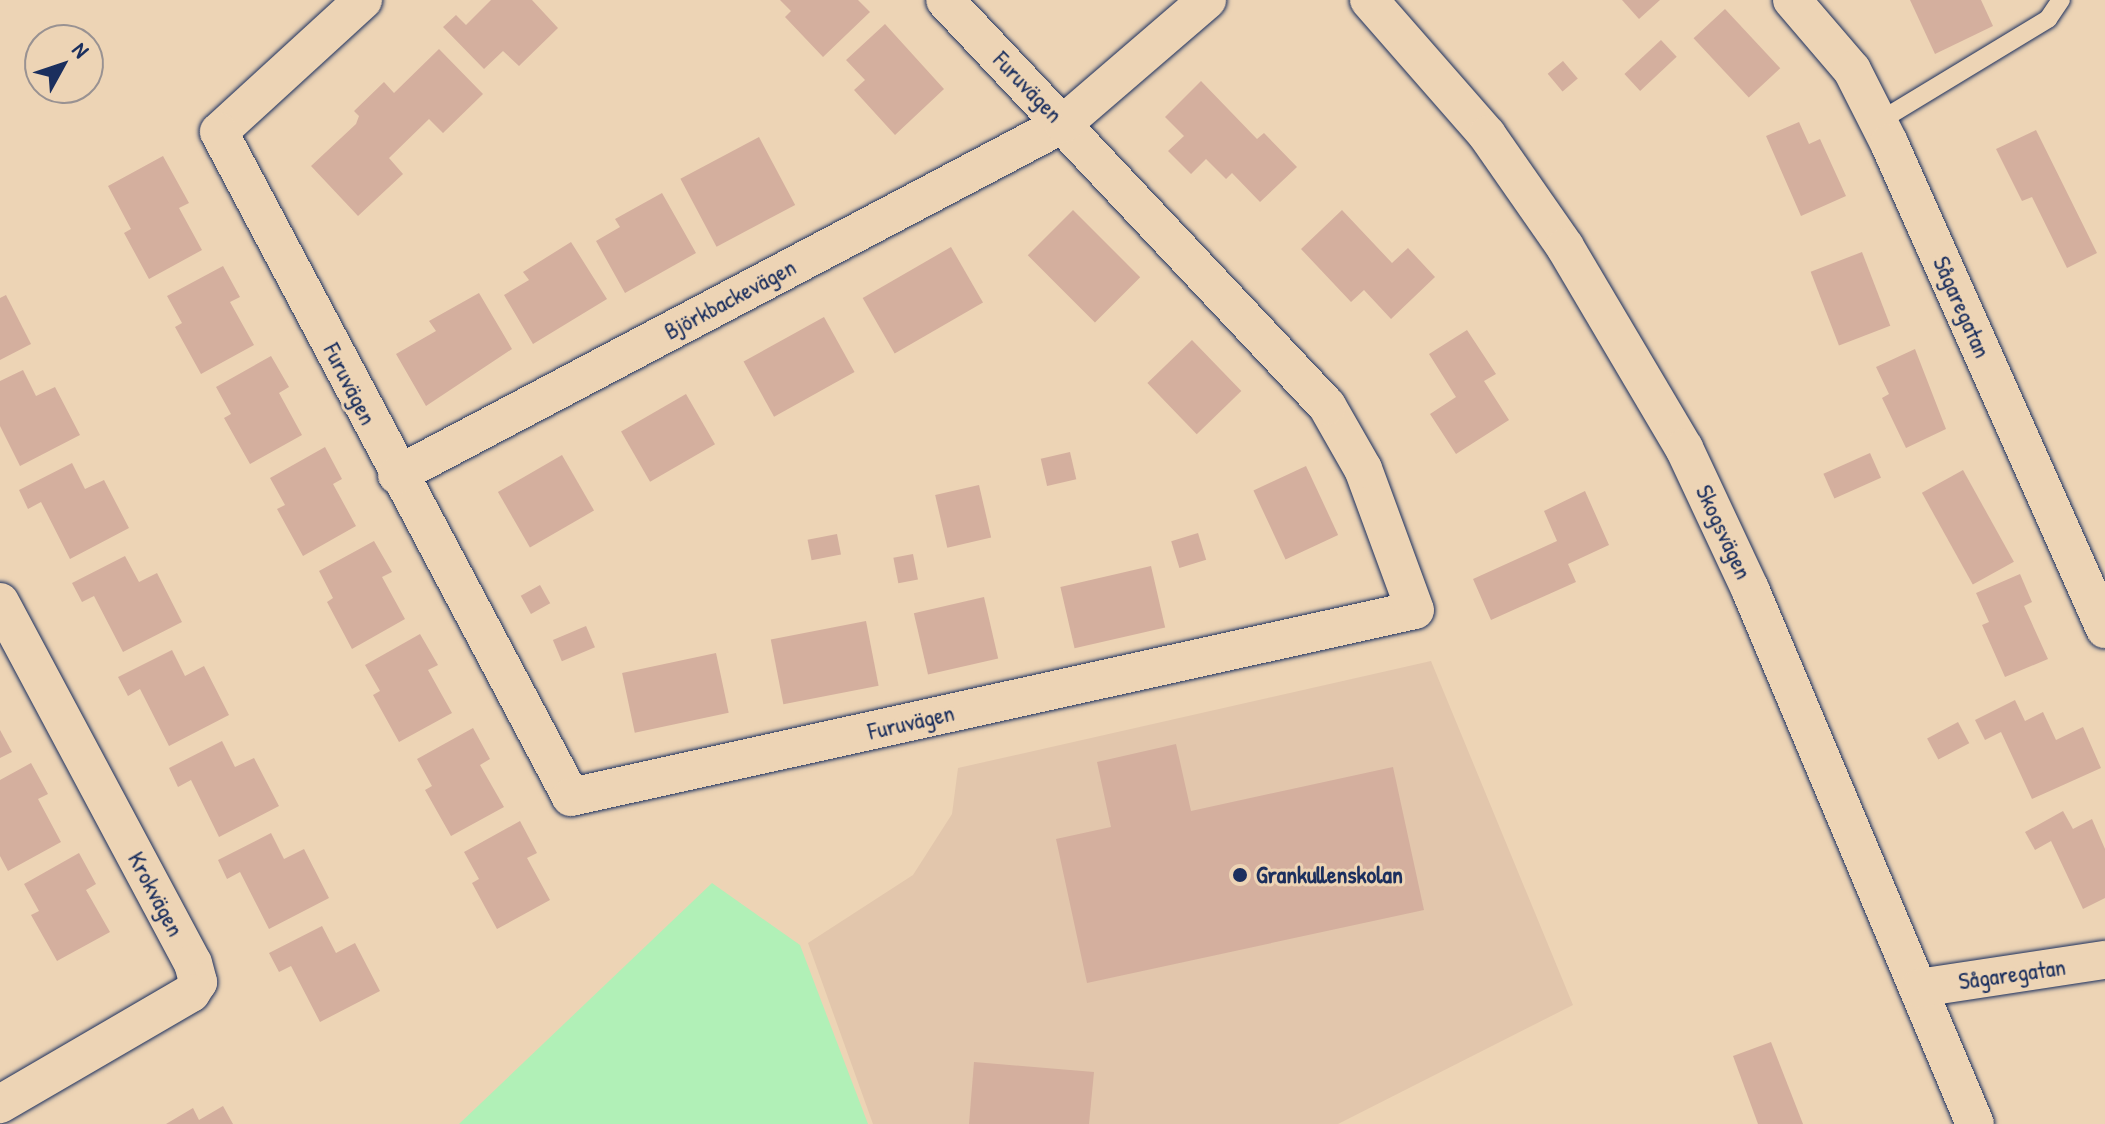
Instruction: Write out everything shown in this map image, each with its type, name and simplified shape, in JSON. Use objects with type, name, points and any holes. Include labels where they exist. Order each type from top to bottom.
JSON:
[{"type":"street","name":"Furuvägen","points":[[363,0],[219,132],[397,475],[571,797],[1415,610],[1363,469],[1327,406],[945,0]]},
{"type":"street","name":"Björkbackevägen","points":[[397,475],[1063,124],[1207,0]]},
{"type":"street","name":"Skogsvägen","points":[[1369,0],[1487,135],[1565,247],[1684,448],[1750,589],[1975,1124]]},
{"type":"street","name":"Sågaregatan","points":[[1792,0],[1852,70],[1878,122],[2105,629]]},
{"type":"street","name":"Krokvägen","points":[[0,602],[193,963],[198,982],[191,993],[0,1104]]},
{"type":"street","name":"Sågaregatan","points":[[1919,988],[2105,960]]},
{"type":"lane","points":[[1878,122],[2048,19],[2061,0]]},
{"type":"shaded area","points":[[1431,661],[1573,1005],[1338,1124],[873,1124],[808,943],[913,875],[952,814],[958,768]]},
{"type":"green space","points":[[712,883],[800,945],[868,1124],[459,1124]]},
{"type":"building","points":[[491,0],[532,0],[558,28],[519,66],[503,51],[484,69],[443,27],[456,15],[466,25]]},
{"type":"building","points":[[780,0],[858,0],[870,12],[823,57],[785,17],[791,11]]},
{"type":"building","points":[[1622,0],[1660,0],[1639,19]]},
{"type":"building","points":[[1910,0],[1981,0],[1993,26],[1935,54]]},
{"type":"building","points":[[1725,9],[1780,68],[1749,98],[1694,38]]},
{"type":"building","points":[[885,24],[944,89],[895,135],[854,90],[865,80],[846,60]]},
{"type":"building","points":[[1661,40],[1677,57],[1640,91],[1624,74]]},
{"type":"building","points":[[439,49],[483,94],[443,133],[429,119],[389,158],[403,174],[358,216],[311,166],[356,124],[359,116],[354,111],[384,82],[394,93]]},
{"type":"building","points":[[1563,61],[1578,79],[1562,91],[1548,74]]},
{"type":"building","points":[[1201,81],[1257,139],[1264,133],[1297,167],[1260,202],[1232,173],[1226,179],[1206,159],[1191,174],[1168,151],[1184,136],[1165,117]]},
{"type":"building","points":[[1799,122],[1809,144],[1820,139],[1846,196],[1801,216],[1766,136]]},
{"type":"building","points":[[2036,130],[2097,253],[2067,268],[2032,197],[2022,201],[1996,149]]},
{"type":"building","points":[[759,137],[795,205],[717,247],[680,179]]},
{"type":"building","points":[[163,156],[189,203],[179,208],[202,250],[149,279],[124,233],[131,229],[108,186]]},
{"type":"building","points":[[662,193],[696,253],[625,293],[596,241],[620,227],[615,219]]},
{"type":"building","points":[[1073,210],[1140,277],[1095,322],[1028,255]]},
{"type":"building","points":[[1342,210],[1392,263],[1408,248],[1435,277],[1391,319],[1364,290],[1351,302],[1301,249]]},
{"type":"building","points":[[571,242],[607,299],[533,344],[504,295],[529,280],[523,272]]},
{"type":"building","points":[[951,247],[983,302],[895,353],[863,298]]},
{"type":"building","points":[[1862,252],[1890,326],[1839,345],[1811,272]]},
{"type":"building","points":[[223,266],[240,297],[230,302],[254,345],[201,374],[175,327],[182,323],[167,296]]},
{"type":"building","points":[[479,293],[512,349],[426,406],[396,354],[436,331],[429,321]]},
{"type":"building","points":[[6,295],[31,344],[0,360],[0,298]]},
{"type":"building","points":[[824,317],[855,372],[774,417],[744,362]]},
{"type":"building","points":[[1467,330],[1496,374],[1484,381],[1509,420],[1456,454],[1430,414],[1456,397],[1429,354]]},
{"type":"building","points":[[1192,340],[1241,391],[1197,434],[1147,383]]},
{"type":"building","points":[[1915,349],[1946,429],[1906,448],[1882,398],[1889,394],[1876,367]]},
{"type":"building","points":[[271,356],[289,387],[279,393],[302,435],[250,464],[224,418],[231,414],[216,387]]},
{"type":"building","points":[[23,370],[36,396],[55,387],[80,435],[20,466],[0,426],[0,381]]},
{"type":"building","points":[[686,394],[715,444],[650,482],[621,431]]},
{"type":"building","points":[[325,447],[342,479],[333,484],[356,526],[303,556],[277,509],[285,505],[270,478]]},
{"type":"building","points":[[1070,452],[1076,479],[1047,486],[1041,459]]},
{"type":"building","points":[[1870,453],[1881,478],[1834,498],[1823,474]]},
{"type":"building","points":[[562,455],[594,510],[530,547],[498,492]]},
{"type":"building","points":[[72,463],[85,489],[104,480],[129,528],[70,559],[41,502],[28,509],[19,490]]},
{"type":"building","points":[[1306,466],[1338,535],[1286,559],[1253,491]]},
{"type":"building","points":[[1963,470],[2014,562],[1973,585],[1922,493]]},
{"type":"building","points":[[979,485],[991,538],[947,548],[935,495]]},
{"type":"building","points":[[1585,491],[1609,545],[1568,564],[1576,582],[1491,620],[1473,579],[1557,541],[1544,511]]},
{"type":"building","points":[[1198,533],[1206,560],[1179,568],[1171,541]]},
{"type":"building","points":[[837,534],[841,555],[812,560],[808,540]]},
{"type":"building","points":[[374,541],[392,572],[382,577],[405,619],[352,649],[327,602],[333,598],[319,571]]},
{"type":"building","points":[[913,554],[918,580],[898,583],[893,558]]},
{"type":"building","points":[[125,556],[139,582],[157,573],[182,622],[123,652],[94,596],[82,602],[72,583]]},
{"type":"building","points":[[1151,566],[1165,627],[1075,648],[1060,587]]},
{"type":"building","points":[[2020,574],[2032,602],[2024,606],[2048,659],[2005,677],[1982,625],[1989,622],[1976,593]]},
{"type":"building","points":[[540,585],[550,603],[531,614],[521,596]]},
{"type":"building","points":[[984,597],[998,658],[928,675],[914,613]]},
{"type":"building","points":[[866,621],[879,686],[783,704],[771,640]]},
{"type":"building","points":[[586,626],[595,647],[562,661],[553,640]]},
{"type":"building","points":[[420,634],[438,665],[428,670],[452,713],[399,742],[373,695],[380,691],[365,665]]},
{"type":"building","points":[[172,650],[185,676],[204,666],[229,715],[169,746],[140,689],[128,696],[118,677]]},
{"type":"building","points":[[716,653],[729,713],[635,733],[622,673]]},
{"type":"building","points":[[2015,700],[2025,721],[2043,712],[2056,740],[2083,727],[2101,768],[2032,799],[2001,732],[1985,740],[1975,720]]},
{"type":"building","points":[[1958,722],[1969,743],[1938,760],[1927,738]]},
{"type":"building","points":[[473,728],[490,759],[480,765],[504,807],[451,836],[425,790],[432,786],[417,759]]},
{"type":"building","points":[[0,730],[12,752],[0,758]]},
{"type":"building","points":[[222,741],[235,767],[254,758],[279,806],[219,837],[191,780],[178,787],[169,768]]},
{"type":"building","name":"Grankullenskolan","points":[[1176,744],[1191,811],[1393,767],[1424,910],[1087,983],[1056,839],[1111,827],[1097,762]]},
{"type":"building","points":[[31,763],[48,794],[38,799],[61,842],[8,871],[0,856],[0,780]]},
{"type":"building","points":[[2063,811],[2073,829],[2092,819],[2105,849],[2105,898],[2083,909],[2051,841],[2035,850],[2025,832]]},
{"type":"building","points":[[520,821],[537,853],[527,858],[550,900],[497,929],[472,883],[479,879],[464,852]]},
{"type":"building","points":[[271,833],[284,859],[304,849],[329,898],[269,929],[240,872],[227,879],[218,860]]},
{"type":"building","points":[[79,853],[96,884],[86,890],[110,932],[57,961],[31,915],[39,911],[24,884]]},
{"type":"building","points":[[322,926],[336,953],[355,943],[380,991],[320,1022],[291,966],[279,972],[269,953]]},
{"type":"building","points":[[1771,1042],[1803,1124],[1758,1124],[1733,1056]]},
{"type":"building","points":[[974,1062],[1094,1072],[1089,1124],[969,1124]]},
{"type":"building","points":[[223,1106],[233,1124],[166,1124],[193,1108],[199,1120]]},
{"type":"place","name":"Grankullenskolan","points":[[1240,875]]}]
